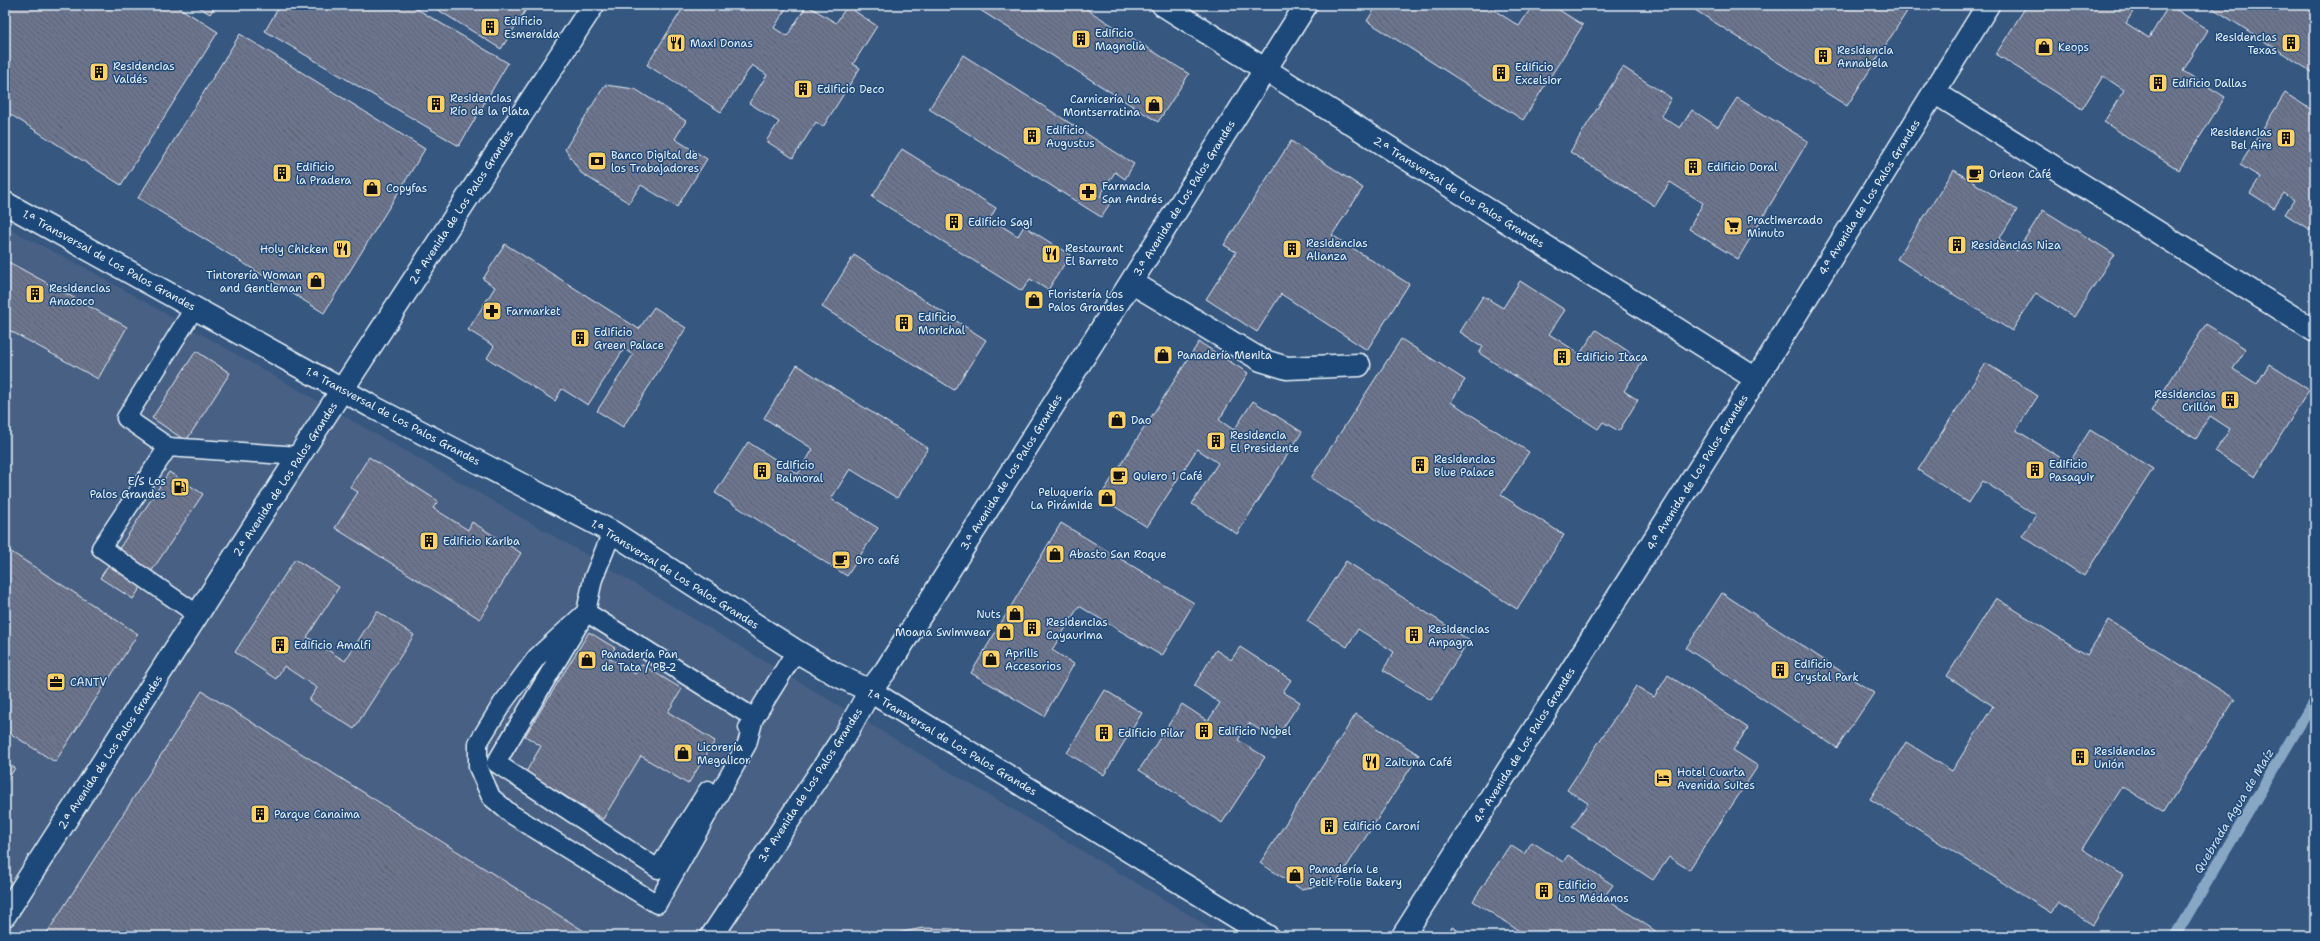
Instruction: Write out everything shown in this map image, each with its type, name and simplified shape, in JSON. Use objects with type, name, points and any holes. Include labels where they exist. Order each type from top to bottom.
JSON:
[{"type":"street","name":"2.ª Avenida de Los Palos Grandes","points":[[5,914],[342,390],[593,5]]},
{"type":"street","name":"2.ª Transversal de Los Palos Grandes","points":[[1163,5],[1756,379]]},
{"type":"street","name":"3.ª Avenida de Los Palos Grandes","points":[[712,936],[847,732],[870,691],[886,670],[1306,5]]},
{"type":"street","name":"4.ª Avenida de Los Palos Grandes","points":[[1403,936],[1756,379],[1988,5]]},
{"type":"street","points":[[1934,92],[2315,331]]},
{"type":"street","name":"1.ª Transversal de Los Palos Grandes","points":[[5,203],[195,307],[371,406],[612,532],[796,651],[835,674],[870,691],[1268,936]]},
{"type":"street","points":[[1131,282],[1261,360],[1287,368],[1359,365]]},
{"type":"lane","points":[[195,307],[126,418],[168,447],[300,456]]},
{"type":"lane","points":[[168,447],[101,548],[198,614]]},
{"type":"lane","points":[[612,532],[593,579],[586,612],[496,763],[658,869],[796,651]]},
{"type":"lane","points":[[586,612],[537,657],[502,704],[478,743],[478,767],[491,797],[511,814],[657,904],[747,744],[754,718]]},
{"type":"lane","points":[[586,612],[754,718]]},
{"type":"shaded area","points":[[5,227],[84,267],[580,551],[1195,918],[1221,936],[5,936]]},
{"type":"building","name":"Residencias Valdés","points":[[5,5],[175,5],[218,32],[121,185],[5,111]]},
{"type":"building","points":[[195,5],[216,5],[210,14]]},
{"type":"building","name":"Residencias Río de la Plata","points":[[280,5],[410,5],[508,63],[459,146],[265,31]]},
{"type":"building","name":"Edificio Esmeralda","points":[[430,5],[529,5],[501,49]]},
{"type":"building","name":"Edificio Deco","points":[[685,5],[788,5],[774,28],[787,36],[807,5],[836,23],[847,6],[877,26],[853,64],[860,68],[823,127],[816,122],[793,158],[766,141],[779,122],[749,103],[767,75],[752,65],[721,112],[647,65]]},
{"type":"building","name":"Edificio Magnolia","points":[[972,5],[1080,5],[1189,74],[1158,122]]},
{"type":"building","name":"Edificio Excelsior","points":[[1377,5],[1486,5],[1519,26],[1533,5],[1551,5],[1583,25],[1523,120],[1367,21]]},
{"type":"building","points":[[1592,5],[1601,5],[1599,9]]},
{"type":"building","name":"Residencia Annabela","points":[[1687,5],[1911,5],[1847,106]]},
{"type":"building","name":"Edificio Dallas","points":[[2027,5],[2137,5],[2126,23],[2149,38],[2169,5],[2208,30],[2183,71],[2225,97],[2179,170],[2104,122],[2124,90],[2103,76],[2082,109],[1996,54]]},
{"type":"building","name":"Residencias Texas","points":[[2208,5],[2304,5],[2315,12],[2315,74]]},
{"type":"building","name":"Edificio la Pradera","points":[[240,34],[425,149],[324,313],[138,198]]},
{"type":"building","name":"Edificio Augustus","points":[[963,55],[1134,164],[1125,179],[1115,172],[1100,196],[1111,202],[1101,217],[929,109]]},
{"type":"building","name":"Edificio Doral","points":[[1623,67],[1671,98],[1661,116],[1680,128],[1692,110],[1718,127],[1737,98],[1808,141],[1738,259],[1689,229],[1703,203],[1670,182],[1655,206],[1570,152]]},
{"type":"building","points":[[605,85],[635,89],[686,121],[675,139],[707,159],[677,207],[641,185],[629,203],[581,173],[565,149]]},
{"type":"building","name":"Residencias Bel Aire","points":[[2285,93],[2315,112],[2315,222],[2310,230],[2285,214],[2294,200],[2284,193],[2274,208],[2250,193],[2260,177],[2240,165]]},
{"type":"building","name":"Residencias Alianza","points":[[1291,141],[1363,188],[1332,235],[1409,284],[1367,350],[1281,294],[1257,332],[1206,299],[1236,252],[1224,245]]},
{"type":"building","name":"Edificio Sagi","points":[[902,149],[996,208],[990,219],[1018,236],[1024,226],[1070,255],[1048,290],[1030,279],[1022,291],[872,197]]},
{"type":"building","name":"Residencias Niza","points":[[1954,170],[2017,210],[1999,239],[2017,251],[2043,210],[2114,254],[2074,317],[2036,293],[2012,331],[1897,259]]},
{"type":"building","name":"Edificio Green Palace","points":[[505,244],[639,329],[654,307],[686,328],[623,427],[597,411],[633,355],[624,349],[588,405],[562,389],[555,401],[487,358],[494,346],[468,330],[495,287],[483,279]]},
{"type":"building","name":"Edificio Morichal","points":[[854,255],[986,340],[954,390],[822,307]]},
{"type":"building","name":"Residencias Anacoco","points":[[5,260],[127,327],[98,379],[5,328]]},
{"type":"building","name":"Edificio Itaca","points":[[1520,281],[1565,310],[1549,334],[1580,354],[1596,330],[1643,361],[1624,391],[1638,400],[1619,431],[1603,422],[1598,429],[1479,353],[1483,347],[1460,332],[1483,296],[1503,308]]},
{"type":"building","name":"Residencias Crillón","points":[[2206,324],[2246,349],[2233,369],[2257,384],[2269,364],[2309,390],[2255,477],[2215,452],[2230,429],[2210,416],[2196,439],[2151,411]]},
{"type":"building","name":"Residencias Blue Palace","points":[[1401,339],[1465,380],[1451,402],[1529,452],[1501,495],[1564,535],[1517,609],[1311,478]]},
{"type":"building","name":"Residencia El Presidente","points":[[1199,342],[1248,373],[1219,420],[1234,430],[1253,401],[1302,432],[1237,534],[1192,504],[1218,463],[1197,449],[1147,527],[1100,497]]},
{"type":"building","points":[[196,351],[230,373],[186,441],[152,418]]},
{"type":"building","name":"Edificio Pasaquir","points":[[1986,363],[2038,396],[2016,430],[2069,463],[2090,430],[2153,469],[2084,576],[2022,536],[2036,515],[1983,481],[1969,503],[1918,470]]},
{"type":"building","name":"Edificio Balmoral","points":[[797,365],[928,448],[897,498],[850,469],[831,499],[878,528],[847,576],[715,493],[748,442],[798,474],[813,449],[764,418]]},
{"type":"building","name":"Edificio Kariba","points":[[369,457],[438,501],[433,508],[468,530],[472,522],[521,553],[480,619],[335,528],[358,492],[350,487]]},
{"type":"building","points":[[169,472],[203,494],[133,599],[100,578]]},
{"type":"building","name":"Residencias Cayaurima","points":[[1061,523],[1194,603],[1162,656],[1079,606],[1052,650],[1074,664],[1044,716],[971,673]]},
{"type":"building","name":"CANTV","points":[[5,548],[138,634],[55,762],[5,730]]},
{"type":"building","name":"Edificio Amalfi","points":[[295,559],[339,587],[307,637],[345,661],[377,611],[414,635],[354,729],[309,700],[317,688],[284,666],[276,679],[235,652]]},
{"type":"building","name":"Residencias Anpagra","points":[[1346,561],[1469,640],[1431,700],[1383,670],[1394,652],[1358,629],[1347,647],[1307,621]]},
{"type":"building","name":"Edificio Crystal Park","points":[[1722,593],[1874,693],[1837,748],[1686,648]]},
{"type":"building","name":"Residencias Unión","points":[[1996,598],[2087,655],[2109,620],[2235,699],[2164,812],[2122,786],[2082,849],[2123,875],[2093,925],[2058,903],[2051,913],[1870,799],[1906,742],[1952,771],[1993,706],[1947,676]]},
{"type":"building","points":[[589,632],[615,648],[609,658],[635,674],[641,664],[682,689],[668,712],[715,741],[688,784],[641,756],[603,819],[526,772],[541,746],[525,736]]},
{"type":"building","name":"Edificio Nobel","points":[[1240,647],[1291,680],[1283,692],[1300,702],[1275,740],[1249,723],[1238,740],[1265,757],[1222,823],[1139,770],[1182,704],[1208,721],[1220,703],[1194,686],[1216,650],[1231,660]]},
{"type":"building","name":"Hotel Cuarta Avenida Suites","points":[[1668,675],[1748,728],[1733,750],[1758,766],[1689,870],[1669,857],[1653,880],[1572,827],[1588,803],[1567,790],[1636,686],[1654,697]]},
{"type":"building","name":"Edificio Pilar","points":[[1105,690],[1142,713],[1104,775],[1067,753]]},
{"type":"building","name":"Parque Canaima","points":[[202,691],[592,936],[45,936]]},
{"type":"building","name":"Edificio Caroní","points":[[1356,714],[1419,755],[1336,883],[1301,889],[1260,863]]},
{"type":"building","points":[[5,763],[15,768],[5,784]]},
{"type":"building","name":"Edificio Los Médanos","points":[[1532,842],[1563,862],[1568,855],[1613,885],[1604,897],[1663,936],[1527,936],[1473,901],[1510,845],[1524,854]]},
{"type":"building","points":[[1452,927],[1467,936],[1447,936]]},
{"type":"building","points":[[923,928],[952,929],[990,936],[882,936]]},
{"type":"waterway","name":"Quebrada Agua de Maíz","points":[[2175,936],[2315,699]]},
{"type":"place","name":"Edificio Esmeralda","points":[[490,27]]},
{"type":"place","name":"Edificio Magnolia","points":[[1081,39]]},
{"type":"place","name":"Maxi Donas","points":[[676,43]]},
{"type":"place","name":"Residencias Texas","points":[[2291,43]]},
{"type":"place","name":"Keops","points":[[2044,47]]},
{"type":"place","name":"Residencia Annabela","points":[[1823,56]]},
{"type":"place","name":"Residencias Valdés","points":[[99,72]]},
{"type":"place","name":"Edificio Excelsior","points":[[1501,73]]},
{"type":"place","name":"Edificio Dallas","points":[[2158,83]]},
{"type":"place","name":"Edificio Deco","points":[[803,89]]},
{"type":"place","name":"Residencias Río de la Plata","points":[[436,104]]},
{"type":"place","name":"Carnicería La Montserratina","points":[[1154,105]]},
{"type":"place","name":"Edificio Augustus","points":[[1032,136]]},
{"type":"place","name":"Residencias Bel Aire","points":[[2286,138]]},
{"type":"place","name":"Banco Digital de los Trabajadores","points":[[597,161]]},
{"type":"place","name":"Edificio Doral","points":[[1693,167]]},
{"type":"place","name":"Edificio la Pradera","points":[[282,173]]},
{"type":"place","name":"Orleon Café","points":[[1975,174]]},
{"type":"place","name":"Copyfas","points":[[372,188]]},
{"type":"place","name":"Farmacia San Andrés","points":[[1088,192]]},
{"type":"place","name":"Edificio Sagi","points":[[954,222]]},
{"type":"place","name":"Practimercado Minuto","points":[[1733,226]]},
{"type":"place","name":"Residencias Niza","points":[[1957,245]]},
{"type":"place","name":"Holy Chicken","points":[[342,249]]},
{"type":"place","name":"Residencias Alianza","points":[[1292,249]]},
{"type":"place","name":"Restaurant El Barreto","points":[[1051,254]]},
{"type":"place","name":"Tintorería Woman and Gentleman","points":[[316,281]]},
{"type":"place","name":"Residencias Anacoco","points":[[35,294]]},
{"type":"place","name":"Floristería Los Palos Grandes","points":[[1034,300]]},
{"type":"place","name":"Farmarket","points":[[492,311]]},
{"type":"place","name":"Edificio Morichal","points":[[904,323]]},
{"type":"place","name":"Edificio Green Palace","points":[[580,338]]},
{"type":"place","name":"Panadería Menita","points":[[1163,355]]},
{"type":"place","name":"Edificio Itaca","points":[[1562,357]]},
{"type":"place","name":"Residencias Crillón","points":[[2230,400]]},
{"type":"place","name":"Dao","points":[[1117,420]]},
{"type":"place","name":"Residencia El Presidente","points":[[1216,441]]},
{"type":"place","name":"Residencias Blue Palace","points":[[1420,465]]},
{"type":"place","name":"Edificio Pasaquir","points":[[2035,470]]},
{"type":"place","name":"Edificio Balmoral","points":[[762,471]]},
{"type":"place","name":"Quiero 1 Café","points":[[1119,476]]},
{"type":"place","name":"E/S Los Palos Grandes","points":[[180,487]]},
{"type":"place","name":"Peluquería La Pirámide","points":[[1107,498]]},
{"type":"place","name":"Edificio Kariba","points":[[429,541]]},
{"type":"place","name":"Abasto San Roque","points":[[1055,554]]},
{"type":"place","name":"Oro café","points":[[841,560]]},
{"type":"place","name":"Nuts","points":[[1015,614]]},
{"type":"place","name":"Residencias Cayaurima","points":[[1032,628]]},
{"type":"place","name":"Moana Swimwear","points":[[1005,632]]},
{"type":"place","name":"Residencias Anpagra","points":[[1414,635]]},
{"type":"place","name":"Edificio Amalfi","points":[[280,645]]},
{"type":"place","name":"Aprilis Accesorios","points":[[991,659]]},
{"type":"place","name":"Panadería Pan de Tata / PB-2","points":[[587,660]]},
{"type":"place","name":"Edificio Crystal Park","points":[[1780,670]]},
{"type":"place","name":"CANTV","points":[[56,682]]},
{"type":"place","name":"Edificio Nobel","points":[[1204,731]]},
{"type":"place","name":"Edificio Pilar","points":[[1104,733]]},
{"type":"place","name":"Licorería Megalicor","points":[[683,753]]},
{"type":"place","name":"Residencias Unión","points":[[2080,757]]},
{"type":"place","name":"Zaituna Café","points":[[1371,762]]},
{"type":"place","name":"Hotel Cuarta Avenida Suites","points":[[1663,778]]},
{"type":"place","name":"Parque Canaima","points":[[260,814]]},
{"type":"place","name":"Edificio Caroní","points":[[1329,826]]},
{"type":"place","name":"Panadería Le Petit Folie Bakery","points":[[1295,875]]},
{"type":"place","name":"Edificio Los Médanos","points":[[1544,891]]}]
